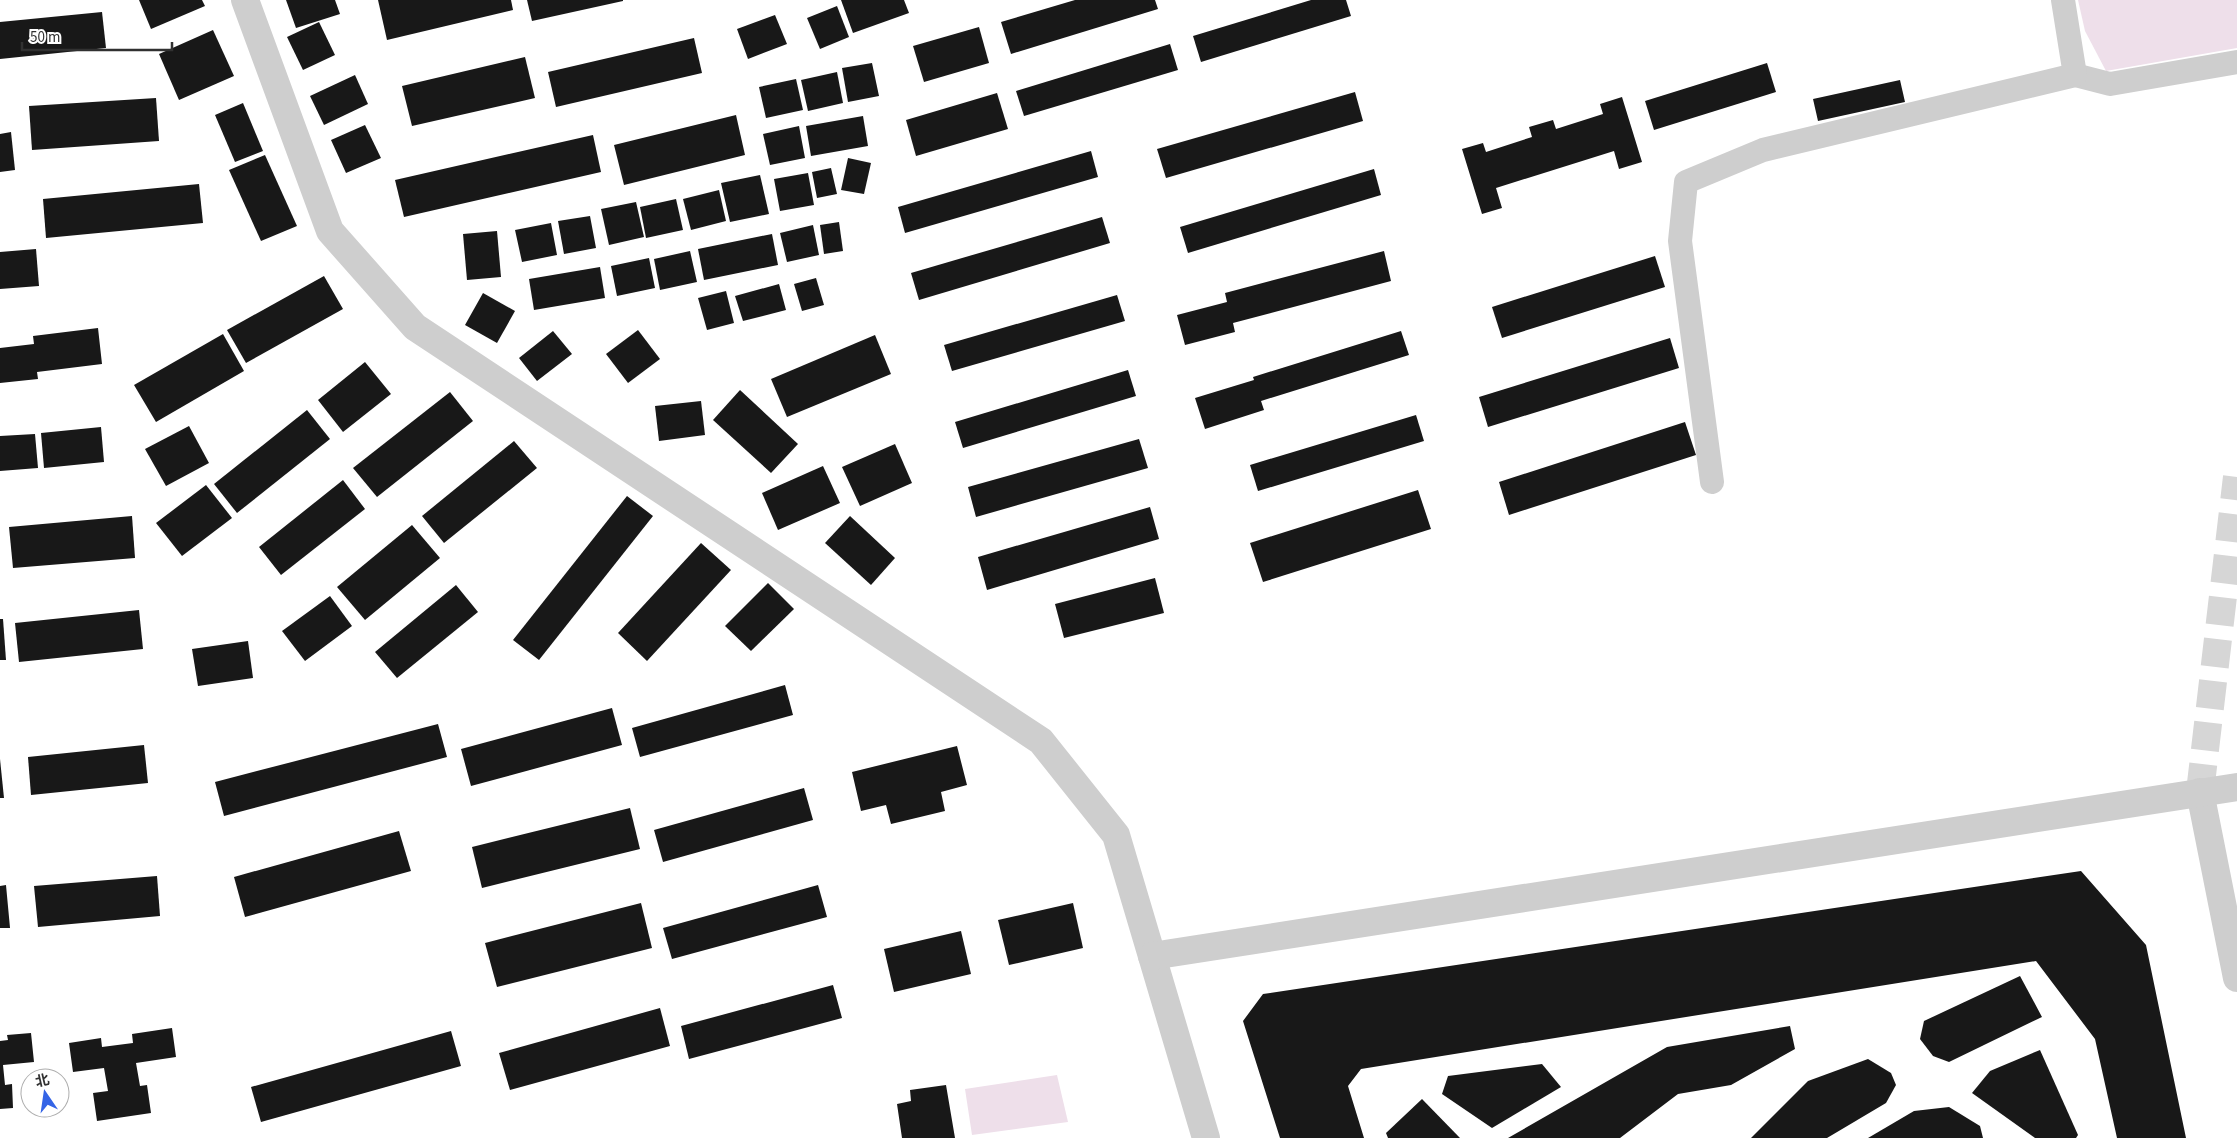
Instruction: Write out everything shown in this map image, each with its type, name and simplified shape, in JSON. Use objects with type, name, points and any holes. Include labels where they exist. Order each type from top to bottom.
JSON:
[{"type":"street","points":[[245,0],[330,231],[415,328],[1041,741],[1116,835],[1206,1138]]},
{"type":"street","points":[[2063,0],[2075,75]]},
{"type":"street","points":[[1712,482],[1680,241],[1686,182],[1763,150],[2075,75],[2110,84],[2237,62]]},
{"type":"street","points":[[1152,956],[2237,787]]},
{"type":"street","points":[[2200,792],[2237,978]]},
{"type":"shaded area","points":[[2078,0],[2237,0],[2237,48],[2106,71],[2085,31]]},
{"type":"shaded area","points":[[1057,1075],[1068,1122],[972,1135],[965,1089]]},
{"type":"building","points":[[139,0],[202,0],[205,6],[151,29]]},
{"type":"building","points":[[286,0],[335,0],[340,14],[296,28]]},
{"type":"building","points":[[378,0],[511,0],[513,10],[387,40]]},
{"type":"building","points":[[527,0],[623,0],[623,1],[532,21]]},
{"type":"building","points":[[841,0],[904,0],[909,13],[853,33]]},
{"type":"building","points":[[1075,0],[1155,0],[1158,9],[1011,54],[1001,22]]},
{"type":"building","points":[[1311,0],[1346,0],[1351,16],[1201,62],[1193,36]]},
{"type":"building","points":[[837,6],[849,37],[820,49],[807,18]]},
{"type":"building","points":[[102,12],[106,48],[0,59],[0,22]]},
{"type":"building","points":[[775,15],[787,44],[748,59],[737,29]]},
{"type":"building","points":[[319,22],[335,55],[303,70],[287,37]]},
{"type":"building","points":[[979,27],[989,63],[924,82],[913,46]]},
{"type":"building","points":[[213,30],[234,76],[179,100],[159,54]]},
{"type":"building","points":[[694,38],[702,73],[556,107],[548,72]]},
{"type":"building","points":[[1170,44],[1178,70],[1024,116],[1016,91]]},
{"type":"building","points":[[525,57],[535,98],[412,126],[402,86]]},
{"type":"building","points":[[872,63],[879,96],[848,102],[842,68]]},
{"type":"building","points":[[1767,63],[1776,92],[1654,130],[1645,101]]},
{"type":"building","points":[[837,72],[843,103],[808,111],[801,80]]},
{"type":"building","points":[[355,75],[368,104],[324,125],[310,96]]},
{"type":"building","points":[[796,79],[803,110],[766,118],[759,87]]},
{"type":"building","points":[[1900,80],[1905,102],[1818,121],[1813,99]]},
{"type":"building","points":[[1355,92],[1363,121],[1166,178],[1157,149]]},
{"type":"building","points":[[997,93],[1008,129],[916,156],[906,120]]},
{"type":"building","points":[[1622,97],[1642,162],[1619,169],[1614,151],[1496,188],[1502,208],[1482,214],[1462,149],[1483,143],[1486,152],[1532,137],[1529,127],[1553,120],[1556,129],[1603,114],[1600,104]]},
{"type":"building","points":[[156,98],[159,141],[32,150],[29,106]]},
{"type":"building","points":[[243,103],[263,151],[235,162],[215,115]]},
{"type":"building","points":[[736,115],[745,155],[624,185],[614,145]]},
{"type":"building","points":[[863,116],[868,146],[811,156],[806,126]]},
{"type":"building","points":[[365,125],[381,158],[346,173],[331,140]]},
{"type":"building","points":[[799,126],[805,158],[770,165],[763,134]]},
{"type":"building","points":[[11,132],[15,170],[0,172],[0,134]]},
{"type":"building","points":[[593,135],[601,172],[404,217],[395,180]]},
{"type":"building","points":[[1091,151],[1098,177],[905,233],[898,207]]},
{"type":"building","points":[[265,155],[297,226],[261,241],[229,170]]},
{"type":"building","points":[[848,158],[871,163],[864,194],[841,190]]},
{"type":"building","points":[[831,168],[837,194],[817,198],[812,172]]},
{"type":"building","points":[[1374,169],[1381,195],[1188,253],[1180,227]]},
{"type":"building","points":[[808,173],[814,205],[780,211],[774,179]]},
{"type":"building","points":[[760,175],[769,214],[730,222],[721,183]]},
{"type":"building","points":[[199,184],[203,223],[46,238],[43,199]]},
{"type":"building","points":[[719,190],[726,221],[691,230],[683,199]]},
{"type":"building","points":[[676,199],[683,230],[646,238],[640,207]]},
{"type":"building","points":[[636,202],[644,237],[609,245],[601,209]]},
{"type":"building","points":[[590,216],[596,248],[564,254],[558,221]]},
{"type":"building","points":[[1102,217],[1110,243],[919,300],[911,273]]},
{"type":"building","points":[[839,222],[843,251],[824,254],[820,225]]},
{"type":"building","points":[[551,223],[557,255],[522,262],[515,230]]},
{"type":"building","points":[[813,225],[819,255],[787,262],[780,233]]},
{"type":"building","points":[[497,231],[501,277],[467,280],[463,234]]},
{"type":"building","points":[[772,234],[778,265],[704,280],[698,249]]},
{"type":"building","points":[[36,249],[39,286],[0,289],[0,252]]},
{"type":"building","points":[[690,251],[697,282],[660,290],[654,259]]},
{"type":"building","points":[[1384,251],[1391,281],[1233,323],[1235,332],[1185,345],[1177,315],[1227,302],[1225,293]]},
{"type":"building","points":[[1655,256],[1665,287],[1502,338],[1492,307]]},
{"type":"building","points":[[649,258],[655,288],[617,296],[611,266]]},
{"type":"building","points":[[600,267],[605,298],[534,310],[529,279]]},
{"type":"building","points":[[324,276],[343,309],[246,363],[227,330]]},
{"type":"building","points":[[816,278],[824,305],[802,311],[794,284]]},
{"type":"building","points":[[779,284],[786,310],[743,321],[735,296]]},
{"type":"building","points":[[726,291],[734,323],[707,330],[698,298]]},
{"type":"building","points":[[483,293],[515,311],[497,343],[465,325]]},
{"type":"building","points":[[1117,295],[1125,321],[952,371],[944,345]]},
{"type":"building","points":[[98,328],[102,364],[37,372],[38,379],[0,383],[0,348],[34,344],[33,336]]},
{"type":"building","points":[[638,330],[660,359],[628,383],[606,354]]},
{"type":"building","points":[[553,331],[572,354],[537,381],[519,358]]},
{"type":"building","points":[[1401,331],[1409,355],[1261,401],[1264,410],[1205,429],[1195,398],[1254,380],[1253,377]]},
{"type":"building","points":[[223,334],[244,371],[156,422],[134,385]]},
{"type":"building","points":[[875,335],[891,374],[787,417],[771,379]]},
{"type":"building","points":[[1670,338],[1679,368],[1488,427],[1479,397]]},
{"type":"building","points":[[365,362],[391,394],[343,432],[318,400]]},
{"type":"building","points":[[1128,370],[1136,396],[963,448],[955,422]]},
{"type":"building","points":[[740,390],[798,444],[771,473],[713,420]]},
{"type":"building","points":[[450,392],[473,421],[377,497],[353,468]]},
{"type":"building","points":[[701,401],[705,435],[659,441],[655,406]]},
{"type":"building","points":[[307,410],[330,439],[237,513],[214,484]]},
{"type":"building","points":[[1416,415],[1424,441],[1258,491],[1250,465]]},
{"type":"building","points":[[1685,422],[1696,455],[1509,515],[1499,482]]},
{"type":"building","points":[[189,426],[209,463],[166,486],[145,449]]},
{"type":"building","points":[[101,427],[104,462],[44,468],[41,433]]},
{"type":"building","points":[[35,434],[38,468],[0,471],[0,436]]},
{"type":"building","points":[[1139,439],[1148,468],[976,517],[968,487]]},
{"type":"building","points":[[514,441],[537,468],[444,543],[422,516]]},
{"type":"building","points":[[895,444],[912,483],[860,506],[842,467]]},
{"type":"building","points":[[823,466],[840,503],[778,530],[762,493]]},
{"type":"building","points":[[343,480],[365,509],[281,575],[259,547]]},
{"type":"building","points":[[206,485],[232,518],[182,556],[156,523]]},
{"type":"building","points":[[1418,490],[1431,529],[1263,582],[1250,543]]},
{"type":"building","points":[[627,496],[653,516],[539,660],[513,640]]},
{"type":"building","points":[[1150,507],[1159,539],[987,590],[978,557]]},
{"type":"building","points":[[132,516],[135,558],[13,568],[9,527]]},
{"type":"building","points":[[850,516],[895,558],[871,585],[825,543]]},
{"type":"building","points":[[412,525],[440,558],[365,620],[337,587]]},
{"type":"building","points":[[701,543],[731,570],[647,661],[618,633]]},
{"type":"building","points":[[1155,578],[1164,613],[1064,638],[1055,604]]},
{"type":"building","points":[[768,583],[794,609],[751,651],[725,626]]},
{"type":"building","points":[[456,585],[478,612],[397,678],[375,652]]},
{"type":"building","points":[[330,596],[352,626],[305,661],[282,631]]},
{"type":"building","points":[[139,610],[143,649],[19,662],[15,623]]},
{"type":"building","points":[[0,619],[3,619],[6,660],[0,660]]},
{"type":"building","points":[[248,641],[253,678],[198,686],[192,649]]},
{"type":"building","points":[[785,685],[793,715],[640,757],[632,728]]},
{"type":"building","points":[[612,708],[622,745],[471,786],[461,749]]},
{"type":"building","points":[[438,724],[447,757],[224,816],[215,782]]},
{"type":"building","points":[[144,745],[148,783],[31,795],[28,757]]},
{"type":"building","points":[[957,746],[967,785],[941,792],[945,811],[891,824],[886,805],[861,811],[852,772]]},
{"type":"building","points":[[0,759],[4,798],[0,798]]},
{"type":"building","points":[[804,788],[813,820],[663,862],[654,830]]},
{"type":"building","points":[[630,808],[640,849],[482,888],[472,847]]},
{"type":"building","points":[[399,831],[411,871],[245,917],[234,877]]},
{"type":"building","points":[[2081,871],[2146,945],[2186,1138],[2117,1138],[2095,1039],[2036,961],[1361,1069],[1348,1086],[1364,1138],[1280,1138],[1243,1021],[1263,994]]},
{"type":"building","points":[[157,876],[160,916],[38,927],[34,886]]},
{"type":"building","points":[[6,885],[10,928],[0,928],[0,886]]},
{"type":"building","points":[[818,885],[827,917],[672,959],[663,928]]},
{"type":"building","points":[[641,903],[652,948],[497,987],[485,943]]},
{"type":"building","points":[[1073,903],[1083,948],[1009,965],[998,920]]},
{"type":"building","points":[[961,931],[971,974],[894,992],[884,949]]},
{"type":"building","points":[[2020,976],[2042,1017],[1949,1062],[1933,1056],[1920,1039],[1924,1021]]},
{"type":"building","points":[[833,985],[842,1018],[689,1059],[681,1026]]},
{"type":"building","points":[[660,1008],[670,1046],[510,1090],[499,1053]]},
{"type":"building","points":[[1790,1026],[1795,1049],[1731,1085],[1678,1094],[1620,1138],[1508,1138],[1667,1047]]},
{"type":"building","points":[[172,1028],[176,1057],[136,1063],[140,1086],[147,1085],[151,1113],[97,1121],[93,1093],[108,1091],[104,1068],[73,1072],[69,1043],[101,1038],[102,1047],[133,1043],[132,1034]]},
{"type":"building","points":[[451,1031],[461,1066],[261,1122],[251,1087]]},
{"type":"building","points":[[31,1033],[34,1062],[3,1065],[5,1085],[12,1084],[13,1108],[0,1109],[0,1041],[8,1040],[7,1035]]},
{"type":"building","points":[[2040,1050],[2078,1135],[2076,1138],[2035,1138],[1972,1093],[1990,1071]]},
{"type":"building","points":[[1868,1059],[1891,1073],[1896,1085],[1886,1103],[1827,1138],[1751,1138],[1808,1081]]},
{"type":"building","points":[[1542,1064],[1561,1087],[1492,1128],[1442,1094],[1448,1076]]},
{"type":"building","points":[[946,1085],[955,1138],[902,1138],[897,1104],[911,1101],[910,1090]]},
{"type":"building","points":[[1422,1099],[1460,1138],[1388,1138],[1386,1133]]},
{"type":"building","points":[[1949,1107],[1980,1126],[1983,1138],[1868,1138],[1914,1111]]},
{"type":"tunnel","points":[[2200,792],[2237,477]]}]
